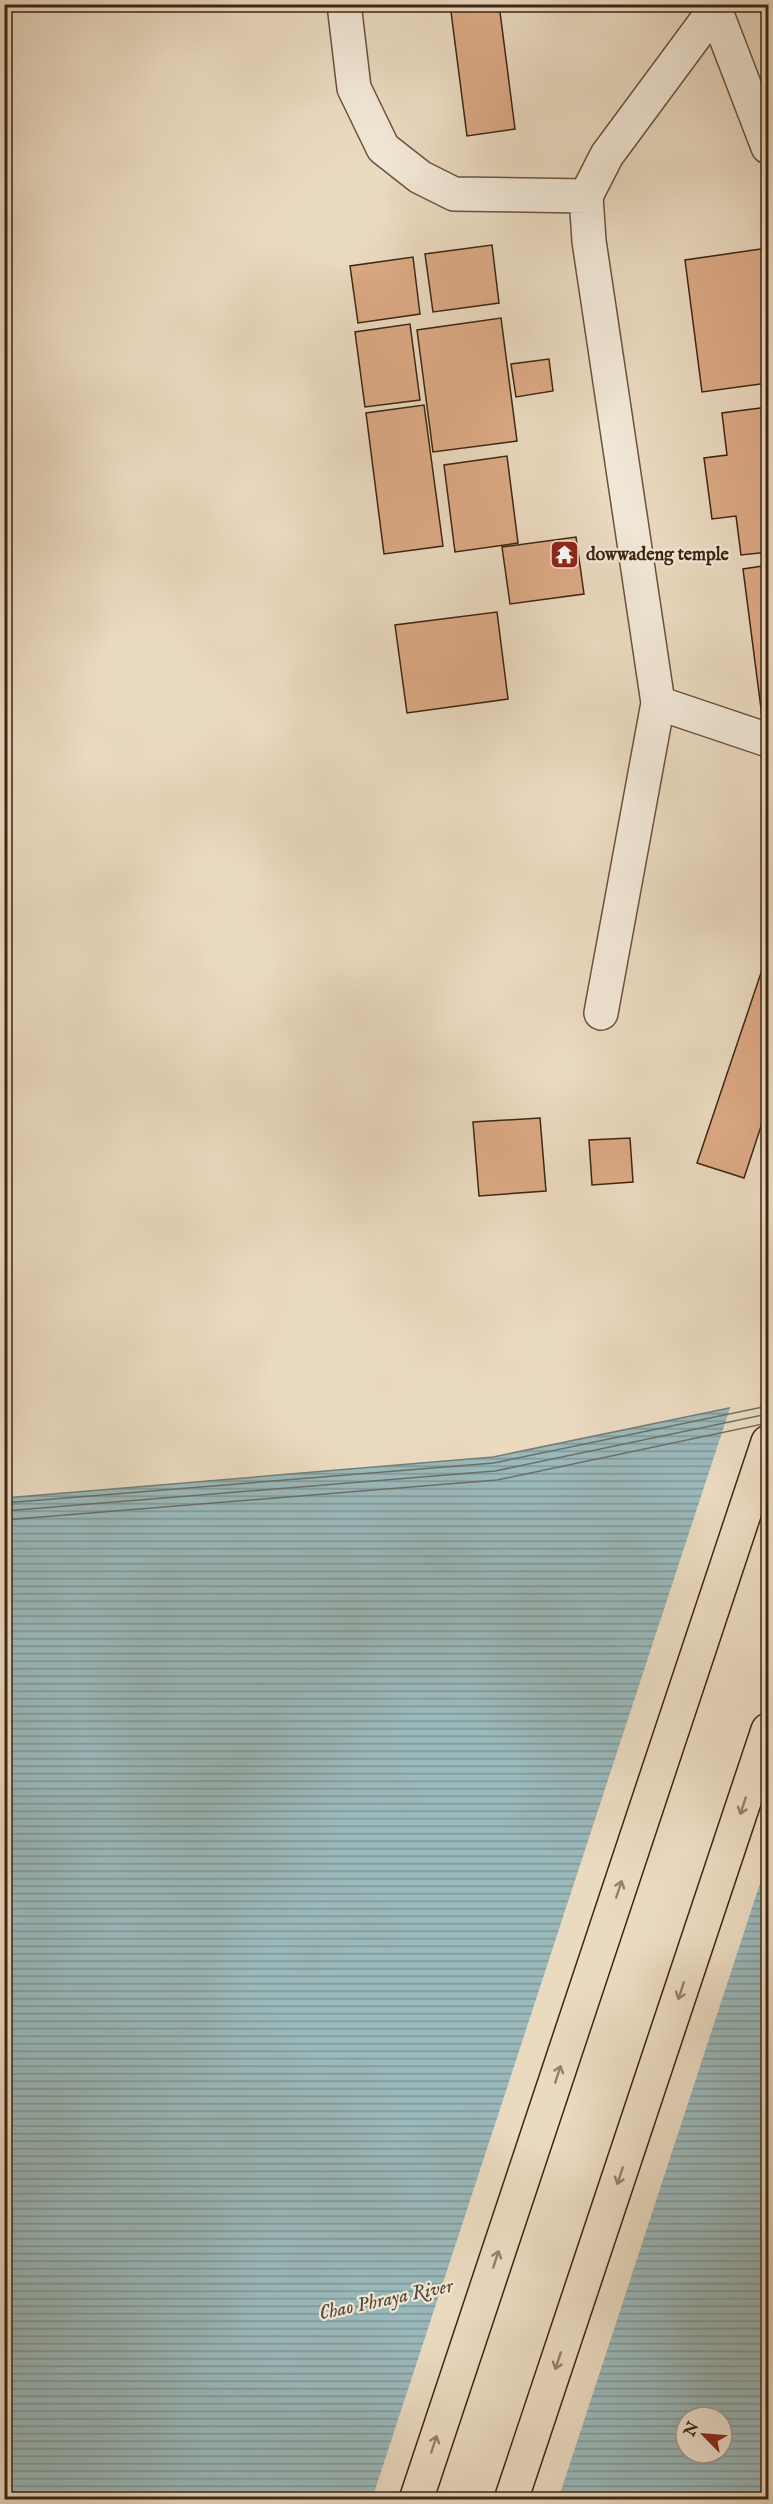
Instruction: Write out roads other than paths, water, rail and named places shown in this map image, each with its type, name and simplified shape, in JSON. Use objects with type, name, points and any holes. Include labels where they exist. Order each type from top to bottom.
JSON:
[{"type":"main road","points":[[416,2499],[768,1442]]},
{"type":"main road","points":[[512,2499],[768,1730]]},
{"type":"street","points":[[345,4],[354,88],[383,148],[420,177],[454,194],[586,196]]},
{"type":"street","points":[[601,1013],[658,703],[589,241],[586,196],[607,155],[715,7]]},
{"type":"street","points":[[715,7],[768,147]]},
{"type":"street","points":[[658,703],[768,740]]},
{"type":"water","name":"Chao Phraya River","points":[[768,1400],[768,2499],[5,2500],[5,1498],[493,1457]]},
{"type":"place","name":"dowwadeng temple","points":[[565,555]]}]
